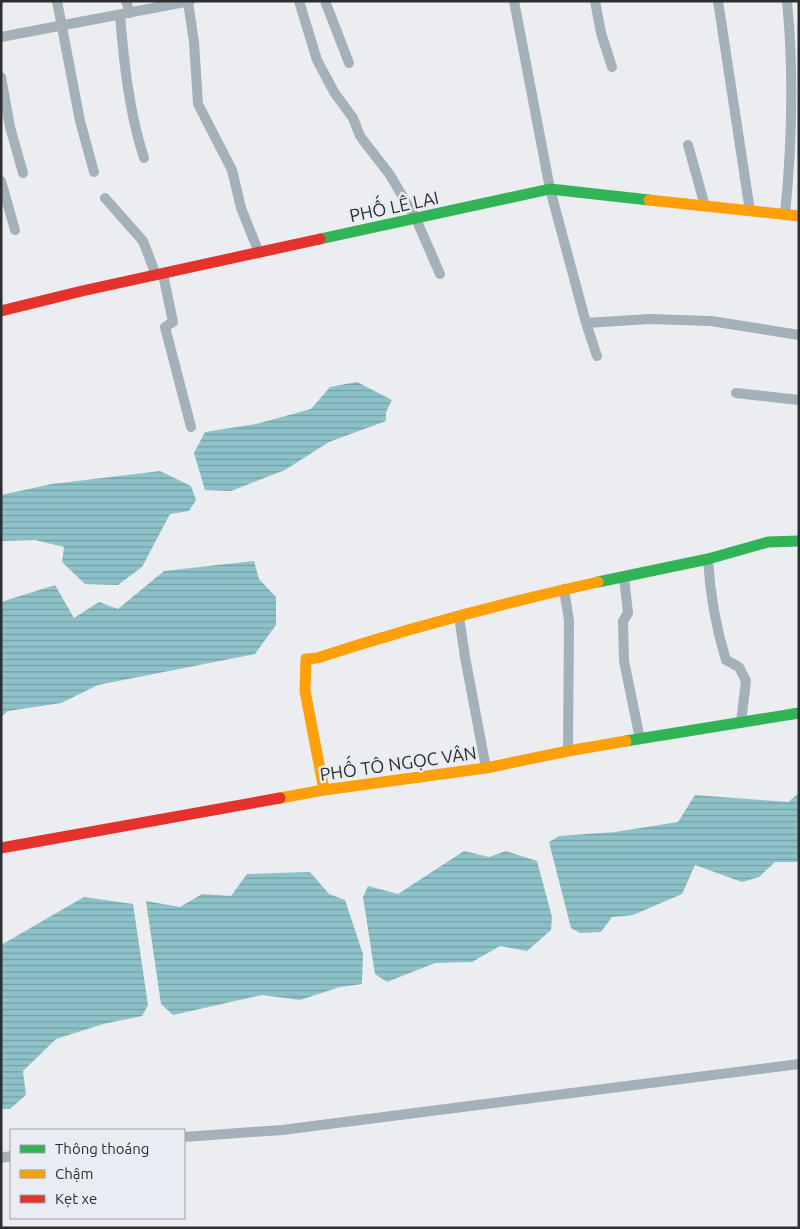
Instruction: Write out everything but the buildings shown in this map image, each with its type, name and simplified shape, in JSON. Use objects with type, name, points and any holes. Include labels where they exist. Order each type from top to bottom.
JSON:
[{"type":"street","points":[[57,1],[80,121],[94,172]]},
{"type":"street","points":[[126,1],[128,90],[138,140],[144,158]]},
{"type":"street","points":[[299,1],[317,60],[334,92],[354,118],[360,136],[390,175],[416,219],[440,274]]},
{"type":"street","points":[[325,1],[349,63]]},
{"type":"street","points":[[514,1],[550,190],[586,323],[597,356]]},
{"type":"street","points":[[594,1],[612,67]]},
{"type":"street","points":[[718,1],[750,211]]},
{"type":"street","points":[[785,215],[790,172],[795,76],[788,1]]},
{"type":"street","points":[[1,37],[189,2],[198,104],[232,170],[241,208],[259,253]]},
{"type":"street","points":[[1,77],[10,127],[22,173]]},
{"type":"street","points":[[688,145],[705,206]]},
{"type":"street","points":[[1,181],[15,230]]},
{"type":"street","name":"PHỐ LÊ LAI","points":[[1,311],[550,190],[799,216]]},
{"type":"street","points":[[105,198],[143,241],[160,275],[173,322],[165,326],[191,427]]},
{"type":"street","points":[[586,323],[650,319],[711,321],[799,335]]},
{"type":"street","points":[[736,394],[799,400]]},
{"type":"street","points":[[324,790],[305,691],[306,659],[317,658],[459,616],[564,589],[708,560],[768,542],[799,541]]},
{"type":"street","points":[[708,560],[709,580],[719,637],[726,660],[739,667],[746,681],[741,722]]},
{"type":"street","points":[[624,577],[628,613],[623,621],[624,660],[640,739]]},
{"type":"street","points":[[564,589],[569,622],[568,751]]},
{"type":"street","points":[[459,616],[486,768]]},
{"type":"street","name":"PHỐ TÔ NGỌC VÂN","points":[[1,848],[324,790],[486,768],[568,751],[799,713]]},
{"type":"street","points":[[185,1137],[282,1130],[799,1064]]},
{"type":"water","points":[[357,382],[392,400],[386,412],[386,421],[329,442],[285,470],[231,491],[205,490],[194,453],[205,432],[256,424],[311,409],[330,387]]},
{"type":"water","points":[[160,471],[191,486],[196,500],[189,511],[170,514],[142,567],[118,585],[85,584],[62,562],[64,547],[35,540],[1,541],[1,495],[52,484]]},
{"type":"water","points":[[254,561],[259,579],[276,597],[276,625],[255,654],[98,685],[61,703],[8,711],[1,717],[1,602],[55,585],[74,618],[99,602],[118,609],[164,571]]},
{"type":"water","points":[[799,793],[799,862],[775,862],[759,877],[742,882],[695,865],[682,894],[633,915],[612,917],[601,932],[580,933],[571,928],[549,842],[559,836],[615,832],[678,822],[695,795],[788,802]]},
{"type":"water","points":[[464,851],[489,857],[506,851],[537,861],[552,917],[551,930],[527,951],[500,946],[472,962],[435,963],[387,982],[375,974],[363,897],[368,886],[398,894]]},
{"type":"water","points":[[310,872],[329,894],[345,900],[363,954],[362,984],[340,987],[300,1000],[262,995],[173,1015],[161,1004],[146,901],[180,907],[202,894],[231,896],[247,874]]},
{"type":"water","points":[[84,897],[133,904],[148,1005],[142,1016],[103,1024],[56,1039],[23,1071],[26,1095],[10,1109],[1,1109],[1,945]]},
{"type":"traffic: fast","points":[[320,239],[550,189],[649,200]]},
{"type":"traffic: fast","points":[[598,582],[708,559],[768,542],[799,541]]},
{"type":"traffic: fast","points":[[626,741],[799,713]]},
{"type":"traffic: slow","points":[[649,200],[799,216]]},
{"type":"traffic: slow","points":[[324,790],[305,691],[306,659],[317,658],[386,636],[456,617],[598,582]]},
{"type":"traffic: slow","points":[[280,798],[324,790],[486,768],[626,741]]},
{"type":"traffic: jam","points":[[1,311],[82,291],[320,239]]},
{"type":"traffic: jam","points":[[1,848],[280,798]]}]
